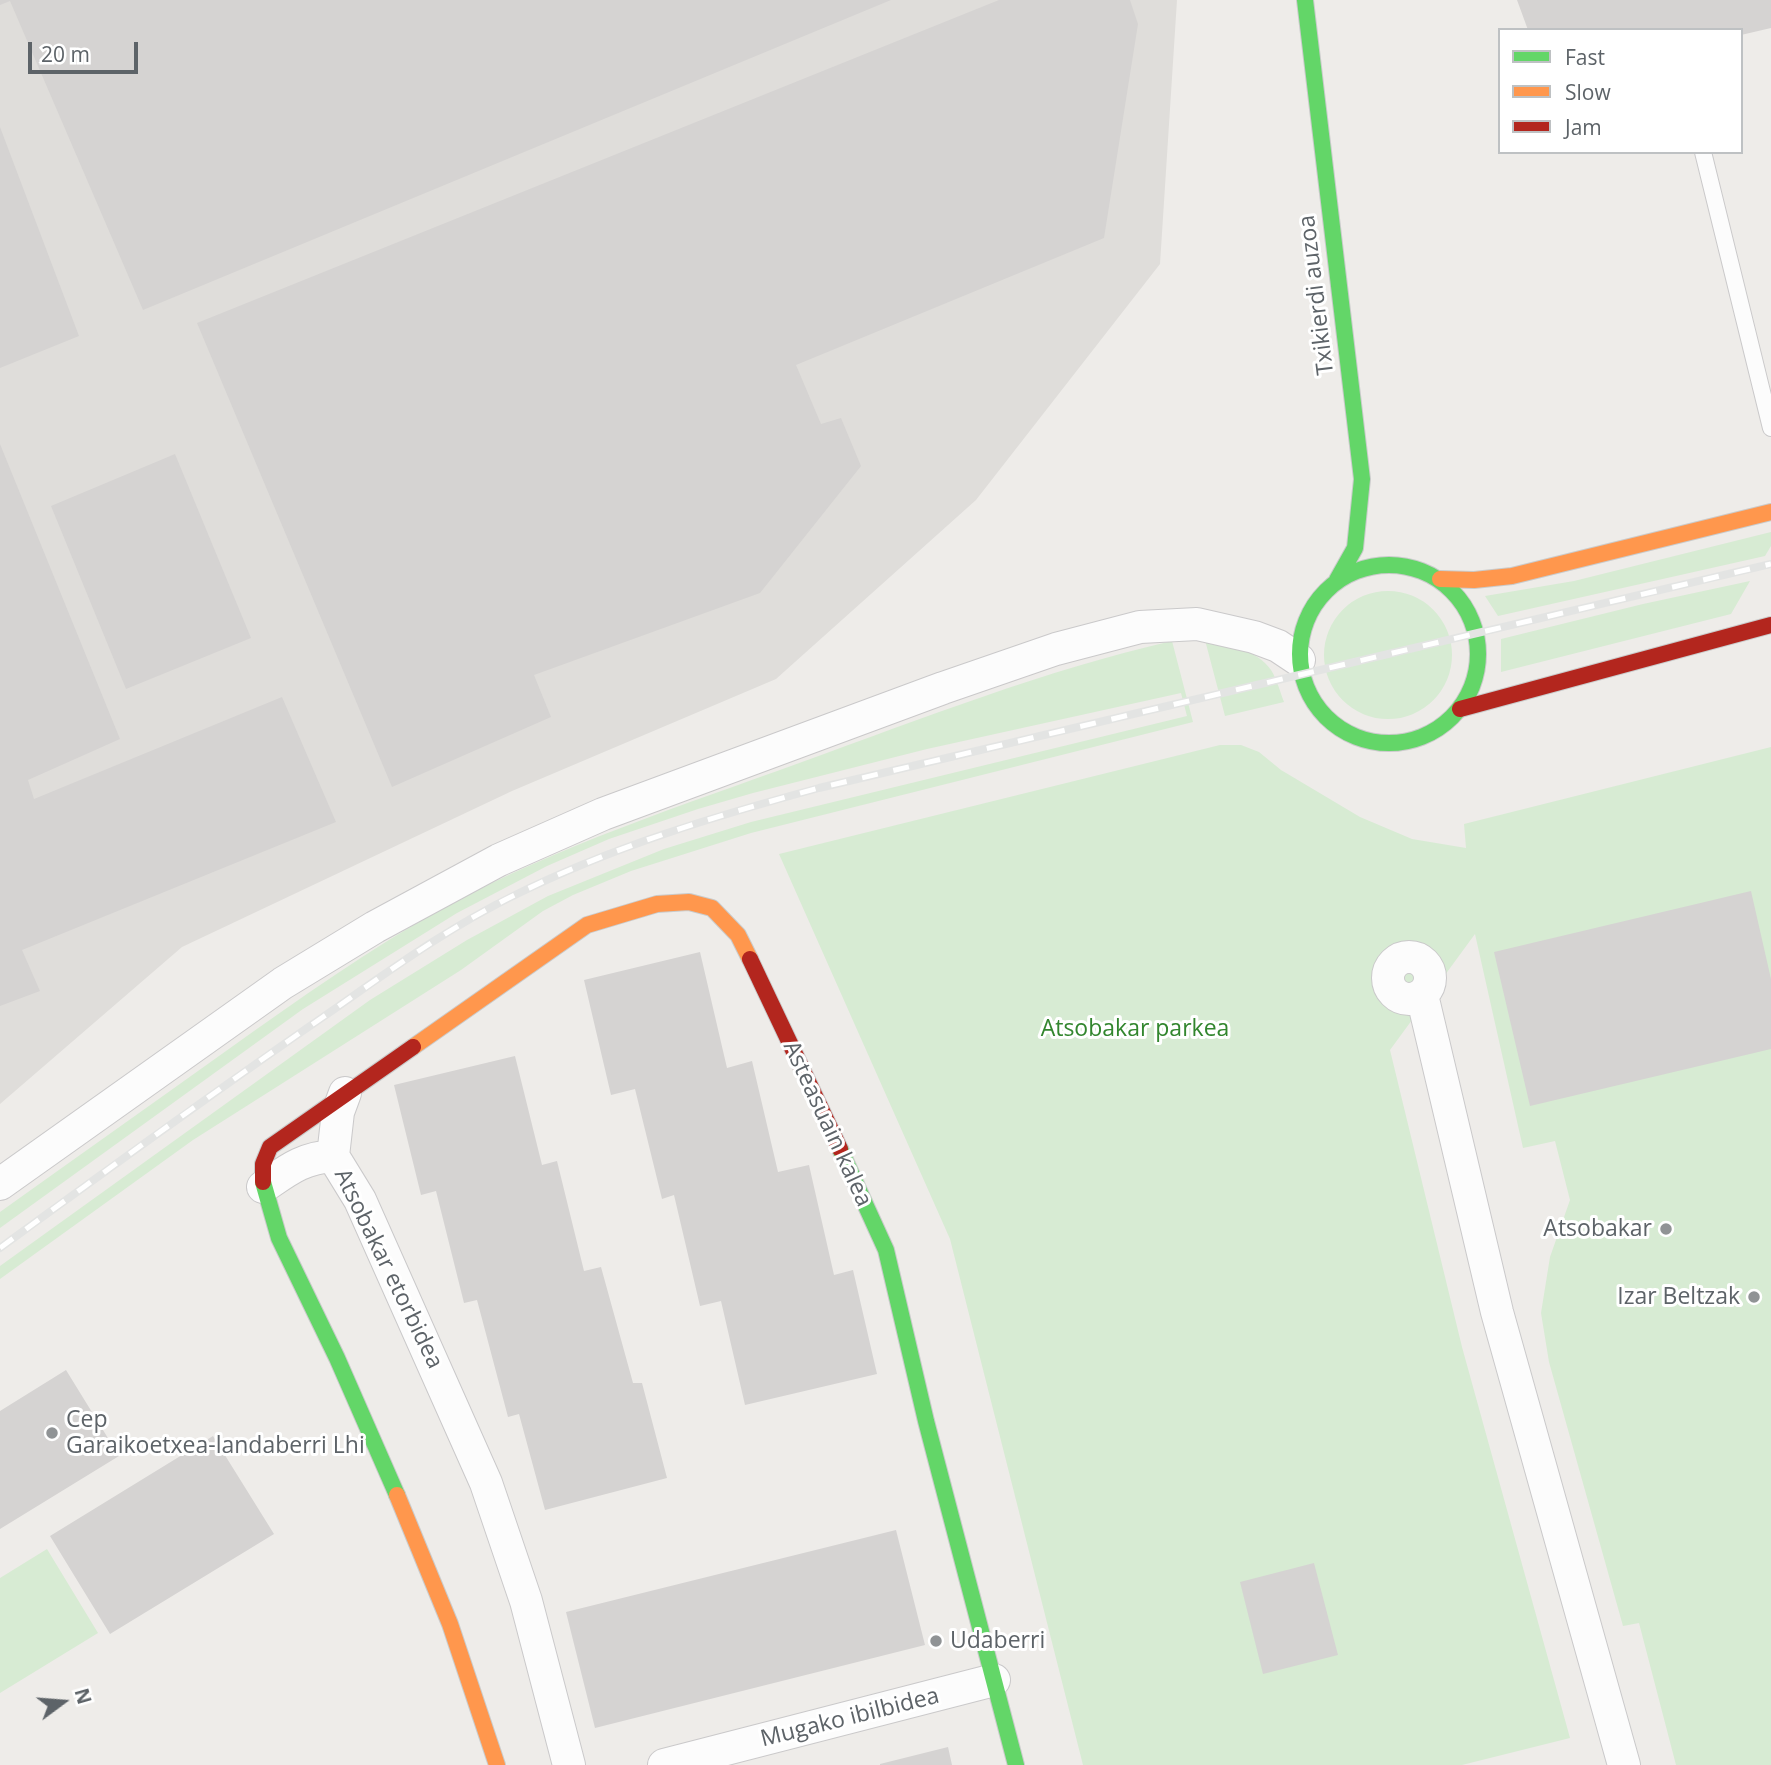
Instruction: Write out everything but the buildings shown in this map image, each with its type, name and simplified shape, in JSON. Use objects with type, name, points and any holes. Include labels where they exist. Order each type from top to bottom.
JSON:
[{"type":"street","name":"Txikierdi auzoa","points":[[1306,0],[1362,479],[1355,548],[1337,580]]},
{"type":"street","points":[[1440,579],[1474,580],[1512,576],[1771,512]]},
{"type":"street","points":[[1390,564],[1416,568],[1440,579],[1459,597],[1474,623],[1479,653],[1474,682],[1460,709],[1437,730],[1409,742],[1378,744],[1349,734],[1324,716],[1306,690],[1299,660],[1302,629],[1315,602],[1337,580],[1364,567],[1390,564]]},
{"type":"street","points":[[0,1184],[283,983],[317,962],[375,927],[499,860],[603,814],[968,679],[1056,649],[1140,628],[1197,624],[1254,637],[1278,646],[1299,660]]},
{"type":"street","points":[[1460,709],[1771,625]]},
{"type":"street","name":"Asteasuain kalea","points":[[345,1093],[587,925],[657,904],[688,902],[712,908],[738,935],[886,1250],[926,1421],[1016,1765]]},
{"type":"street","points":[[1422,995],[1497,1312],[1621,1756]]},
{"type":"street","points":[[345,1093],[270,1147],[263,1164],[263,1187],[279,1238],[379,1452],[450,1624],[497,1765]]},
{"type":"street","name":"Atsobakar etorbidea","points":[[345,1093],[338,1112],[333,1156],[360,1200],[486,1483],[526,1601],[569,1765]]},
{"type":"street","points":[[263,1187],[296,1164],[313,1157],[333,1156]]},
{"type":"street","name":"Mugako ibilbidea","points":[[664,1765],[995,1681]]},
{"type":"lane","points":[[1703,154],[1771,428]]},
{"type":"shaded area","points":[[0,0],[1177,0],[1160,264],[976,500],[776,679],[512,791],[182,947],[0,1104]]},
{"type":"green space","points":[[1771,532],[1771,546],[1765,556],[1498,616],[1485,596],[1574,581]]},
{"type":"green space","points":[[1750,581],[1731,614],[1501,672],[1501,639]]},
{"type":"green space","points":[[1388,591],[1413,596],[1433,610],[1447,630],[1452,655],[1447,680],[1433,700],[1413,714],[1388,719],[1363,714],[1343,700],[1329,680],[1324,655],[1329,630],[1343,610],[1363,596]]},
{"type":"green space","points":[[1205,640],[1241,649],[1265,663],[1273,674],[1284,702],[1225,716]]},
{"type":"green space","points":[[1172,641],[1193,722],[751,833],[631,871],[573,895],[543,911],[461,970],[193,1140],[0,1279],[0,1266],[370,1000],[467,940],[548,896],[664,849],[751,822],[1187,716],[1181,693],[927,749],[753,793],[609,839],[547,866],[457,913],[303,1009],[0,1228],[0,1212],[307,994],[390,939],[447,906],[533,864],[666,811],[985,696],[1078,666]]},
{"type":"green space","name":"Atsobakar parkea","points":[[1220,745],[1241,745],[1259,752],[1281,770],[1360,817],[1412,839],[1466,848],[1464,824],[1771,747],[1771,1765],[1676,1765],[1639,1623],[1623,1626],[1549,1362],[1541,1313],[1550,1257],[1570,1200],[1555,1141],[1523,1148],[1475,934],[1390,1050],[1462,1347],[1570,1738],[1462,1765],[1083,1765],[950,1239],[779,854]]},
{"type":"green space","points":[[47,1549],[98,1633],[0,1693],[0,1578]]},
{"type":"railway","points":[[0,1248],[120,1160],[441,937],[515,895],[626,847],[819,788],[1771,564]]},
{"type":"traffic: fast","points":[[1305,0],[1362,479],[1355,548],[1337,580]]},
{"type":"traffic: fast","points":[[1389,565],[1423,571],[1452,591],[1472,620],[1478,654],[1472,688],[1452,717],[1423,737],[1389,743],[1355,737],[1326,717],[1306,688],[1300,654],[1306,620],[1326,591],[1355,571],[1389,565]]},
{"type":"traffic: fast","points":[[840,1149],[886,1250],[926,1421],[1016,1765]]},
{"type":"traffic: fast","points":[[263,1182],[279,1238],[337,1358],[397,1495]]},
{"type":"traffic: slow","points":[[1440,579],[1474,580],[1512,576],[1771,512]]},
{"type":"traffic: slow","points":[[413,1047],[587,925],[657,904],[689,902],[712,908],[738,935],[750,959]]},
{"type":"traffic: slow","points":[[397,1495],[450,1624],[497,1765]]},
{"type":"traffic: jam","points":[[1460,709],[1771,625]]},
{"type":"traffic: jam","points":[[750,959],[840,1149]]},
{"type":"traffic: jam","points":[[263,1182],[263,1164],[270,1147],[413,1047]]},
{"type":"place","name":"Atsobakar","points":[[1666,1229]]},
{"type":"place","name":"Izar Beltzak","points":[[1754,1297]]},
{"type":"place","name":"Cep Garaikoetxea-landaberri Lhi","points":[[52,1433]]},
{"type":"place","name":"Udaberri","points":[[936,1641]]}]
